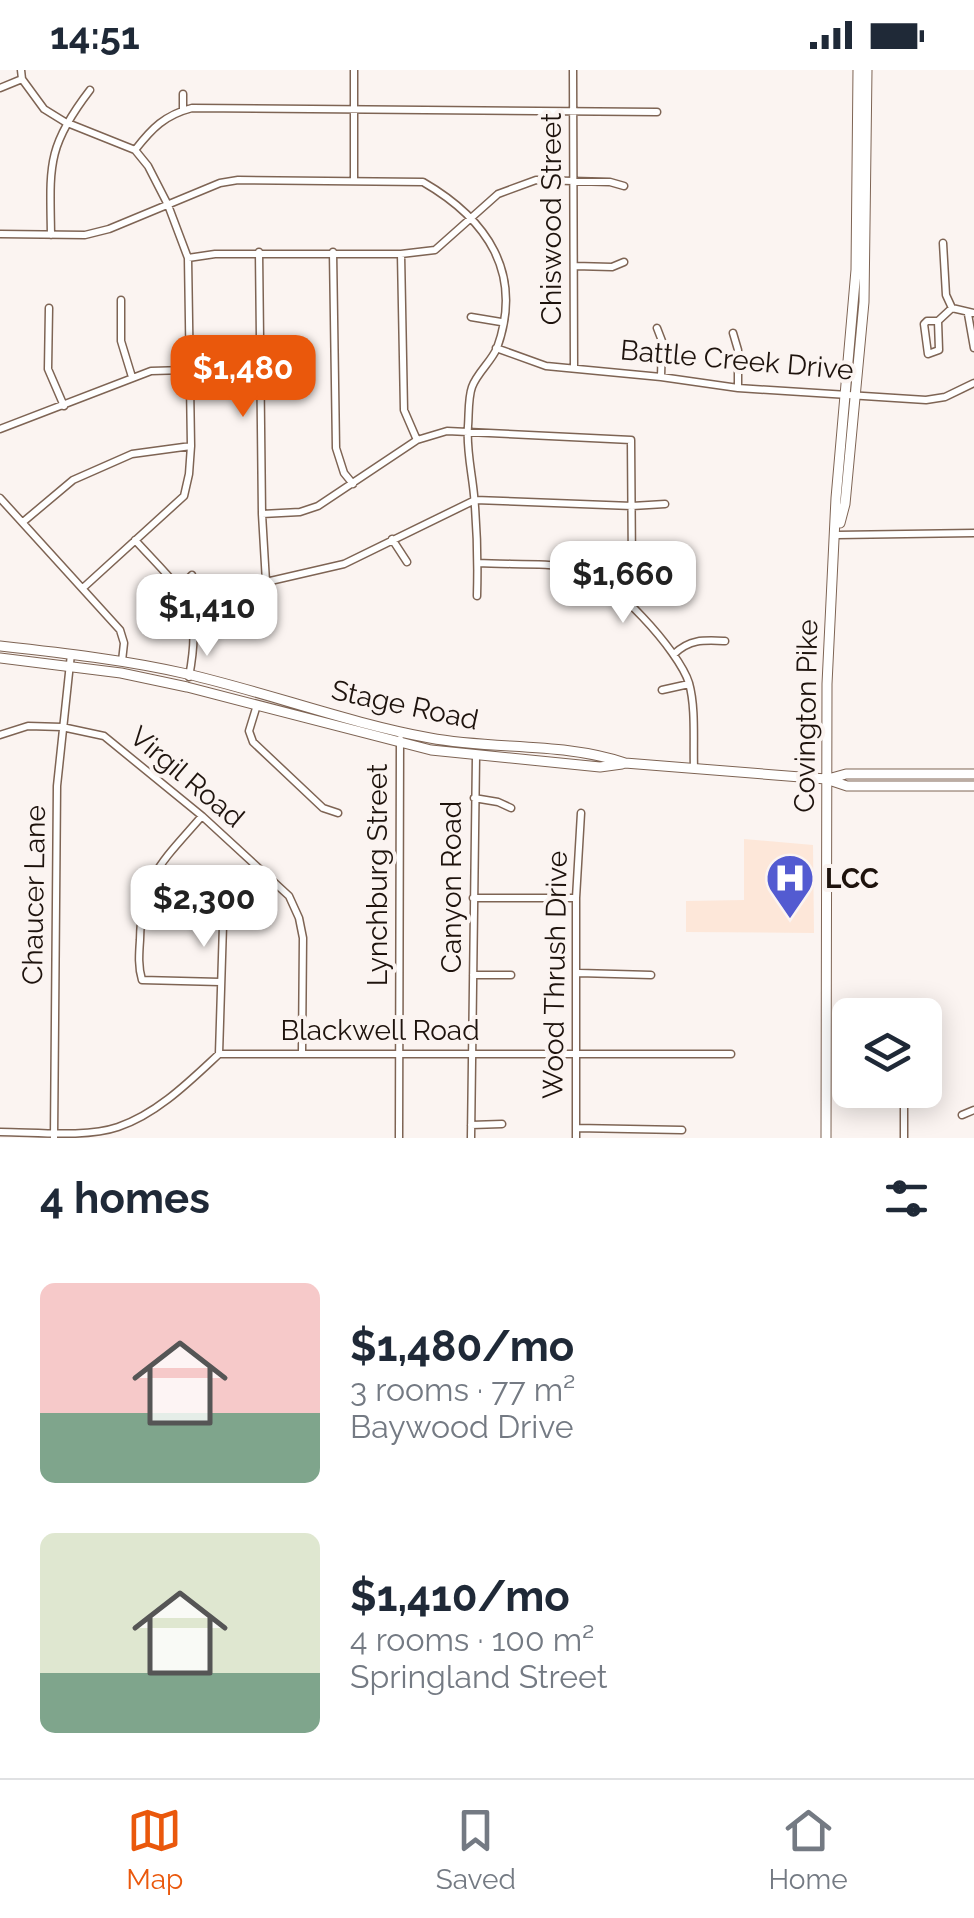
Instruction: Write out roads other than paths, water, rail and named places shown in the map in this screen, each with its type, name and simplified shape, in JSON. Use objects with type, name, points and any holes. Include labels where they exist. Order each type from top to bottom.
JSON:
[{"type":"main road","name":"Covington Pike","points":[[826,1138],[828,642],[836,536],[845,504],[852,393],[858,70]]},
{"type":"main road","name":"Covington Pike","points":[[852,393],[865,284],[868,70]]},
{"type":"main road","name":"Stage Road","points":[[0,646],[122,661],[190,675],[402,732],[477,746],[601,755],[625,763],[826,780],[847,786],[974,786]]},
{"type":"main road","name":"Stage Road","points":[[0,658],[188,687],[399,744],[476,757],[600,768],[625,763]]},
{"type":"main road","name":"Stage Road","points":[[826,780],[846,774],[974,774]]},
{"type":"street","points":[[354,70],[354,180]]},
{"type":"street","name":"Chiswood Street","points":[[573,70],[574,368]]},
{"type":"street","points":[[0,88],[22,74],[44,109],[65,122],[135,150],[168,205],[188,258],[190,474],[184,496],[84,587]]},
{"type":"street","points":[[51,235],[50,173],[54,151],[65,122],[90,90]]},
{"type":"street","points":[[182,94],[183,110]]},
{"type":"street","points":[[135,150],[151,128],[183,110],[657,112]]},
{"type":"street","points":[[0,234],[84,235],[110,229],[220,183],[238,180],[422,182],[443,194],[489,240],[501,262],[506,285],[506,308],[496,348],[472,388],[468,432],[475,500],[477,596]]},
{"type":"street","points":[[188,258],[259,252],[401,254],[435,250],[498,194],[536,180],[624,186]]},
{"type":"street","points":[[943,243],[946,295],[952,308],[972,314],[974,348]]},
{"type":"street","points":[[259,252],[266,582],[344,564],[475,500],[665,504]]},
{"type":"street","points":[[333,252],[336,448],[344,473],[353,484]]},
{"type":"street","points":[[401,254],[404,410],[417,440]]},
{"type":"street","points":[[575,266],[612,267],[624,262]]},
{"type":"street","points":[[121,300],[121,341],[132,376]]},
{"type":"street","points":[[49,308],[48,369],[64,406]]},
{"type":"street","points":[[938,321],[939,350],[928,354],[924,324],[938,321],[952,308]]},
{"type":"street","points":[[471,317],[502,322]]},
{"type":"street","points":[[658,328],[662,377]]},
{"type":"street","points":[[734,333],[738,388]]},
{"type":"street","name":"Battle Creek Drive","points":[[496,348],[546,366],[738,388],[926,400],[945,397],[974,383]]},
{"type":"street","points":[[0,429],[132,376],[190,369],[260,368]]},
{"type":"street","points":[[262,514],[300,512],[318,506],[417,440],[447,432],[631,440],[632,568],[615,591]]},
{"type":"street","points":[[23,522],[73,480],[132,454],[190,446]]},
{"type":"street","points":[[0,498],[120,630],[124,643],[122,661]]},
{"type":"street","points":[[836,536],[974,533]]},
{"type":"street","points":[[392,539],[407,562]]},
{"type":"street","points":[[134,540],[179,588],[194,618],[196,639],[188,687]]},
{"type":"street","points":[[478,563],[578,568],[599,576],[615,591],[674,654],[689,684],[694,769]]},
{"type":"street","points":[[179,588],[192,575]]},
{"type":"street","points":[[674,654],[695,640],[725,641]]},
{"type":"street","name":"Chaucer Lane","points":[[54,1135],[57,786],[72,654]]},
{"type":"street","points":[[662,690],[689,684]]},
{"type":"street","points":[[257,705],[249,731],[253,742],[323,808],[338,813]]},
{"type":"street","points":[[0,735],[28,726],[62,727]]},
{"type":"street","name":"Virgil Road","points":[[62,727],[104,736],[202,816],[289,896],[303,938],[302,1051]]},
{"type":"street","name":"Lynchburg Street","points":[[399,1138],[402,732]]},
{"type":"street","name":"Canyon Road","points":[[471,1138],[476,757]]},
{"type":"street","points":[[474,798],[512,808]]},
{"type":"street","name":"Wood Thrush Drive","points":[[576,1138],[576,898],[581,813]]},
{"type":"street","points":[[202,816],[149,881],[140,908],[139,969],[142,980],[220,982]]},
{"type":"street","points":[[0,1132],[54,1135],[120,1127],[178,1092],[220,1054],[223,925],[262,872]]},
{"type":"street","points":[[474,898],[576,898]]},
{"type":"street","points":[[578,973],[651,975]]},
{"type":"street","points":[[473,975],[511,975]]},
{"type":"street","name":"Blackwell Road","points":[[220,1054],[731,1054]]},
{"type":"street","points":[[904,1108],[904,1138]]},
{"type":"street","points":[[962,1115],[974,1110]]},
{"type":"street","points":[[471,1124],[502,1124]]},
{"type":"street","points":[[576,1128],[682,1130]]},
{"type":"place","name":"LCC","points":[[790,920]]}]
